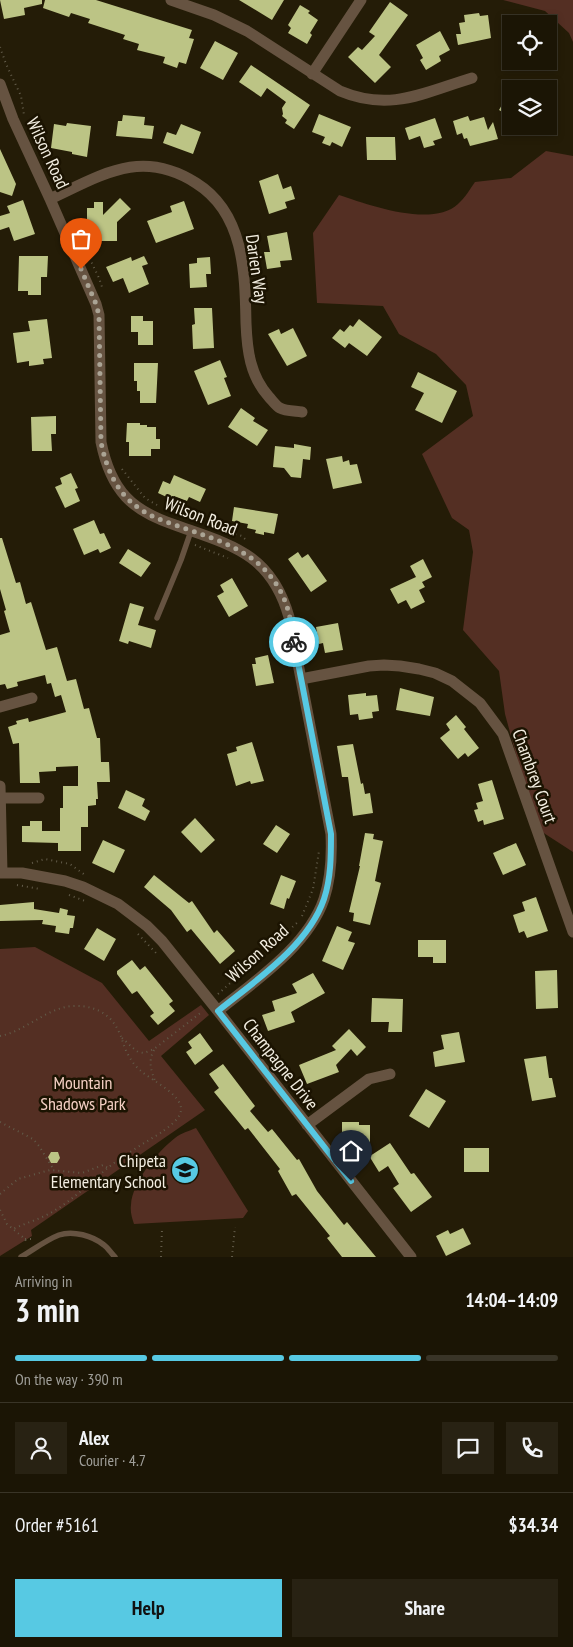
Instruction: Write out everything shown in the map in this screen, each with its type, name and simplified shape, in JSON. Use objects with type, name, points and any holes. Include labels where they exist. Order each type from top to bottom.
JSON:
[{"type":"street","points":[[172,0],[232,23],[340,91],[355,97],[386,101],[406,99],[472,78]]},
{"type":"street","points":[[312,74],[362,0]]},
{"type":"street","name":"Wilson Road","points":[[0,84],[13,120],[96,304],[99,315],[101,442],[110,473],[126,497],[137,507],[154,517],[239,550],[251,557],[271,577],[287,609],[331,834],[331,867],[324,900],[317,914],[298,941],[283,957],[217,1008]]},
{"type":"street","name":"Darien Way","points":[[50,199],[106,173],[131,166],[157,167],[170,170],[186,176],[201,186],[217,200],[228,215],[236,233],[242,266],[247,347],[257,380],[279,408],[302,412]]},
{"type":"street","name":"Chambrey Court","points":[[301,679],[369,666],[400,666],[419,669],[443,677],[465,690],[480,703],[503,734],[573,932]]},
{"type":"street","points":[[0,707],[32,698]]},
{"type":"street","points":[[0,786],[1,873]]},
{"type":"street","points":[[0,798],[39,798]]},
{"type":"street","name":"Champagne Drive","points":[[1,873],[22,873],[65,881],[83,887],[118,904],[147,926],[162,941],[217,1008],[411,1257]]},
{"type":"street","points":[[307,1125],[369,1079],[390,1074]]},
{"type":"lane","points":[[157,618],[191,531]]},
{"type":"lane","points":[[21,1257],[52,1238],[70,1233],[96,1239],[106,1245],[114,1257]]},
{"type":"path","points":[[0,47],[20,96],[26,121]]},
{"type":"path","points":[[31,130],[41,146],[51,174]]},
{"type":"path","points":[[80,237],[104,293]]},
{"type":"path","points":[[119,466],[145,498],[159,506]]},
{"type":"path","points":[[225,530],[242,536],[248,542]]},
{"type":"path","points":[[14,884],[42,889]]},
{"type":"path","points":[[69,895],[92,904]]},
{"type":"path","points":[[134,930],[159,956]]},
{"type":"path","points":[[121,1037],[138,1052],[144,1053],[154,1049],[217,1008],[218,994]]},
{"type":"path","points":[[0,1036],[19,1031],[50,1012],[74,1006],[93,1008],[103,1012],[112,1021],[121,1037],[125,1050],[139,1070],[171,1093],[181,1109],[180,1115],[169,1127],[108,1168],[51,1213],[13,1228]]},
{"type":"path","points":[[154,1049],[150,1056],[150,1063],[156,1081]]},
{"type":"path","points":[[0,1122],[33,1139],[54,1170]]},
{"type":"path","points":[[1,1193],[18,1179],[54,1170],[82,1173],[103,1165],[108,1168]]},
{"type":"path","points":[[0,1210],[7,1224],[25,1239]]},
{"type":"path","points":[[232,1257],[235,1227]]},
{"type":"path","points":[[161,1257],[162,1229]]},
{"type":"green space","points":[[503,0],[573,0],[573,42],[569,33],[557,22],[557,15],[549,15],[545,11]]},
{"type":"green space","points":[[546,151],[573,156],[573,852],[536,828],[505,714],[499,671],[463,630],[473,552],[469,530],[452,518],[422,454],[473,416],[466,385],[436,354],[399,334],[383,306],[317,303],[313,233],[339,195],[383,209],[417,214],[433,214],[447,211],[458,204],[475,182],[511,178]]},
{"type":"green space","name":"Mountain Shadows Park","points":[[35,947],[102,983],[149,1041],[201,1005],[209,1015],[161,1056],[205,1110],[31,1230],[32,1236],[0,1256],[0,949]]},
{"type":"green space","points":[[196,1128],[248,1211],[243,1218],[134,1224],[131,1212],[132,1196],[141,1177],[168,1144],[180,1135]]},
{"type":"building","points":[[0,0],[42,0],[42,4],[24,8],[25,15],[4,19]]},
{"type":"building","points":[[45,0],[96,0],[192,30],[189,38],[194,39],[186,64],[179,62],[177,68],[163,63],[165,57],[137,50],[139,44],[123,39],[125,35],[88,23],[90,19],[71,13],[69,17],[43,8]]},
{"type":"building","points":[[239,0],[284,0],[272,20]]},
{"type":"building","points":[[390,2],[408,15],[379,55],[391,67],[375,83],[348,57],[358,47],[362,50],[375,36],[369,32]]},
{"type":"building","points":[[300,5],[310,11],[308,13],[318,20],[310,33],[312,35],[307,44],[288,33],[291,28],[288,25]]},
{"type":"building","points":[[479,13],[480,16],[488,15],[491,38],[458,45],[456,34],[461,34],[459,23],[465,22],[464,15]]},
{"type":"building","points":[[440,31],[450,50],[439,56],[441,61],[426,70],[420,60],[423,58],[416,45]]},
{"type":"building","points":[[215,41],[238,53],[223,80],[200,68]]},
{"type":"building","points":[[251,65],[310,105],[294,129],[285,123],[287,120],[282,116],[282,108],[286,102],[267,88],[261,97],[239,82]]},
{"type":"building","points":[[319,114],[351,127],[342,147],[332,142],[330,146],[322,143],[325,137],[312,132]]},
{"type":"building","points":[[123,115],[145,117],[144,125],[154,126],[152,139],[116,136],[118,121],[122,121]]},
{"type":"building","points":[[468,116],[470,121],[484,117],[488,130],[493,122],[498,139],[470,146],[467,138],[464,139],[462,133],[457,135],[453,121]]},
{"type":"building","points":[[435,118],[442,138],[433,141],[435,145],[424,148],[420,136],[409,140],[405,128]]},
{"type":"building","points":[[67,123],[91,126],[87,157],[51,148],[54,124],[66,126]]},
{"type":"building","points":[[181,124],[201,132],[193,154],[163,143],[167,132],[176,135]]},
{"type":"building","points":[[366,137],[395,137],[396,160],[367,160]]},
{"type":"building","points":[[0,149],[16,184],[12,196],[0,192]]},
{"type":"building","points":[[278,174],[283,189],[291,186],[295,199],[285,202],[287,208],[269,214],[259,181]]},
{"type":"building","points":[[120,198],[131,209],[117,222],[117,241],[95,241],[95,227],[87,227],[87,208],[94,208],[94,202],[103,202],[103,215]]},
{"type":"building","points":[[23,200],[35,234],[14,241],[9,227],[0,230],[0,216],[10,213],[7,206]]},
{"type":"building","points":[[184,201],[194,229],[156,243],[147,221],[172,212],[170,206]]},
{"type":"building","points":[[287,232],[292,260],[280,261],[281,267],[267,269],[264,252],[270,252],[267,236]]},
{"type":"building","points":[[19,256],[48,256],[47,277],[41,277],[41,295],[28,295],[28,291],[18,291]]},
{"type":"building","points":[[144,256],[148,264],[142,266],[149,284],[129,293],[123,278],[113,282],[106,267],[131,257],[132,261]]},
{"type":"building","points":[[210,257],[211,274],[206,274],[207,287],[190,288],[189,264],[197,263],[197,258]]},
{"type":"building","points":[[194,308],[212,308],[214,348],[193,349],[192,325],[195,324]]},
{"type":"building","points":[[131,316],[143,316],[143,321],[153,321],[153,345],[138,345],[138,332],[131,332]]},
{"type":"building","points":[[47,319],[52,358],[43,359],[44,364],[29,366],[29,361],[17,363],[13,333],[30,331],[28,321]]},
{"type":"building","points":[[359,319],[382,337],[367,356],[349,343],[345,348],[332,338],[340,329],[344,332],[350,325],[353,327]]},
{"type":"building","points":[[293,328],[307,356],[287,366],[268,334],[279,329],[281,334]]},
{"type":"building","points":[[220,360],[227,377],[224,378],[231,396],[208,405],[194,371]]},
{"type":"building","points":[[134,363],[158,363],[156,403],[140,403],[140,391],[137,391],[137,381],[134,381]]},
{"type":"building","points":[[418,372],[457,391],[442,423],[415,410],[424,393],[411,387]]},
{"type":"building","points":[[241,408],[255,418],[253,421],[268,430],[257,446],[228,427]]},
{"type":"building","points":[[56,416],[56,434],[51,434],[52,451],[32,451],[31,417]]},
{"type":"building","points":[[127,423],[140,423],[140,425],[147,425],[147,427],[156,427],[156,439],[160,439],[160,449],[151,449],[151,456],[129,456],[129,442],[126,442]]},
{"type":"building","points":[[294,444],[311,447],[310,460],[303,459],[301,478],[291,477],[284,468],[273,467],[275,446],[294,448]]},
{"type":"building","points":[[342,456],[343,462],[349,460],[350,465],[357,464],[362,483],[333,489],[326,459]]},
{"type":"building","points":[[71,473],[78,488],[75,489],[80,501],[65,508],[55,487],[62,484],[60,478]]},
{"type":"building","points":[[174,475],[206,489],[200,502],[189,497],[187,501],[174,496],[173,500],[158,493],[163,481],[170,484]]},
{"type":"building","points":[[234,507],[278,514],[274,534],[264,532],[264,535],[255,533],[256,530],[247,528],[248,524],[232,521]]},
{"type":"building","points":[[94,520],[100,534],[104,533],[111,548],[100,553],[98,549],[84,555],[73,529]]},
{"type":"building","points":[[0,538],[2,538],[16,583],[20,582],[26,604],[31,602],[46,650],[57,647],[67,681],[76,679],[84,709],[89,708],[97,738],[100,738],[101,762],[109,762],[110,782],[97,782],[98,799],[96,799],[96,805],[88,806],[88,827],[81,827],[81,851],[58,851],[58,843],[22,842],[22,826],[30,826],[30,821],[42,821],[42,831],[60,831],[60,808],[63,808],[63,786],[78,786],[78,766],[56,767],[56,771],[39,772],[40,783],[20,783],[19,743],[13,744],[8,727],[17,724],[16,721],[28,718],[29,722],[66,712],[61,695],[55,697],[51,683],[47,684],[45,675],[17,682],[18,686],[7,689],[5,684],[0,685],[0,635],[10,632],[0,589]]},
{"type":"building","points":[[128,549],[151,563],[141,577],[119,563]]},
{"type":"building","points":[[298,552],[302,558],[308,554],[327,581],[311,592],[288,559]]},
{"type":"building","points":[[423,559],[432,577],[422,582],[425,587],[419,590],[425,602],[411,609],[406,600],[398,604],[390,589],[416,577],[410,566]]},
{"type":"building","points":[[232,578],[248,606],[229,617],[217,596],[224,592],[220,585]]},
{"type":"building","points":[[130,603],[144,607],[138,625],[156,630],[151,648],[129,641],[128,644],[119,641]]},
{"type":"building","points":[[338,623],[343,650],[325,653],[323,643],[319,644],[316,627]]},
{"type":"building","points":[[268,655],[274,683],[256,686],[252,664],[256,664],[255,658]]},
{"type":"building","points":[[400,688],[434,697],[430,716],[396,710]]},
{"type":"building","points":[[366,693],[366,696],[377,695],[379,711],[372,712],[373,718],[359,720],[358,714],[350,715],[348,695]]},
{"type":"building","points":[[456,715],[479,748],[468,757],[465,753],[458,759],[440,738],[450,730],[446,724]]},
{"type":"building","points":[[252,742],[264,781],[251,784],[250,781],[236,786],[227,754],[237,751],[236,747]]},
{"type":"building","points":[[353,744],[361,784],[363,783],[365,794],[370,793],[373,813],[353,816],[348,777],[342,777],[337,746]]},
{"type":"building","points":[[492,780],[504,819],[484,825],[483,820],[478,822],[474,810],[478,809],[476,803],[483,801],[478,784]]},
{"type":"building","points":[[126,790],[145,799],[142,806],[150,811],[145,821],[118,808]]},
{"type":"building","points":[[195,818],[215,840],[201,853],[181,832]]},
{"type":"building","points":[[276,825],[290,834],[277,853],[263,844]]},
{"type":"building","points":[[365,833],[374,834],[373,839],[383,841],[375,881],[381,883],[370,925],[353,921],[354,913],[349,912],[360,866]]},
{"type":"building","points":[[103,840],[125,850],[114,873],[92,863]]},
{"type":"building","points":[[516,843],[526,865],[503,875],[493,853]]},
{"type":"building","points":[[154,875],[189,903],[192,901],[214,933],[217,930],[235,951],[220,964],[191,929],[187,932],[171,910],[144,887]]},
{"type":"building","points":[[281,875],[296,881],[289,899],[287,898],[284,909],[270,904]]},
{"type":"building","points":[[536,897],[548,931],[527,938],[524,931],[519,933],[513,915],[525,911],[522,902]]},
{"type":"building","points":[[34,902],[34,909],[59,913],[60,908],[68,910],[67,915],[75,916],[73,928],[70,928],[69,934],[55,932],[56,926],[42,924],[43,920],[0,921],[0,905]]},
{"type":"building","points":[[337,926],[352,932],[348,941],[355,943],[343,970],[322,961]]},
{"type":"building","points":[[97,928],[116,939],[104,961],[84,949]]},
{"type":"building","points":[[418,940],[446,940],[446,963],[433,963],[433,957],[418,957]]},
{"type":"building","points":[[132,960],[140,970],[145,966],[173,1001],[169,1004],[175,1011],[158,1025],[150,1016],[154,1013],[137,991],[132,994],[117,974],[117,971]]},
{"type":"building","points":[[557,970],[558,1008],[536,1009],[535,971]]},
{"type":"building","points":[[313,973],[325,993],[291,1012],[295,1022],[268,1031],[262,1015],[275,1011],[272,1001],[297,993],[292,984]]},
{"type":"building","points":[[372,998],[403,999],[402,1032],[388,1032],[389,1022],[371,1022]]},
{"type":"building","points":[[349,1029],[366,1047],[357,1056],[351,1049],[336,1065],[339,1072],[307,1084],[299,1065],[336,1050],[332,1046]]},
{"type":"building","points":[[459,1032],[465,1062],[435,1067],[433,1052],[444,1049],[441,1035]]},
{"type":"building","points":[[200,1033],[213,1051],[195,1065],[186,1052],[192,1048],[188,1042]]},
{"type":"building","points":[[546,1056],[549,1078],[552,1078],[556,1097],[532,1101],[524,1059]]},
{"type":"building","points":[[223,1064],[255,1106],[250,1111],[268,1132],[272,1129],[297,1160],[299,1159],[317,1191],[344,1225],[347,1222],[376,1257],[342,1257],[327,1238],[330,1236],[296,1194],[292,1196],[278,1171],[280,1169],[248,1128],[245,1130],[214,1092],[219,1088],[209,1074]]},
{"type":"building","points":[[426,1089],[446,1101],[429,1128],[409,1116]]},
{"type":"building","points":[[342,1122],[359,1122],[359,1125],[370,1125],[370,1156],[390,1143],[411,1174],[414,1173],[432,1197],[411,1212],[393,1188],[399,1184],[388,1166],[379,1172],[363,1146],[353,1146],[353,1133],[342,1133]]},
{"type":"building","points":[[464,1148],[489,1148],[489,1172],[464,1172]]},
{"type":"building","points":[[51,1152],[58,1152],[60,1158],[57,1163],[51,1163],[48,1157]]},
{"type":"building","points":[[463,1228],[471,1244],[446,1256],[436,1236],[448,1230],[450,1234]]},
{"type":"way so far","points":[[81,269],[99,315],[99,424],[105,459],[117,486],[137,507],[148,514],[226,543],[251,557],[271,577],[278,588],[290,617],[294,642]]},
{"type":"place","name":"Chipeta Elementary School","points":[[185,1170]]},
{"type":"route","points":[[294,642],[331,834],[331,867],[328,882],[324,900],[317,914],[309,928],[298,941],[283,957],[218,1011],[351,1181]]}]
